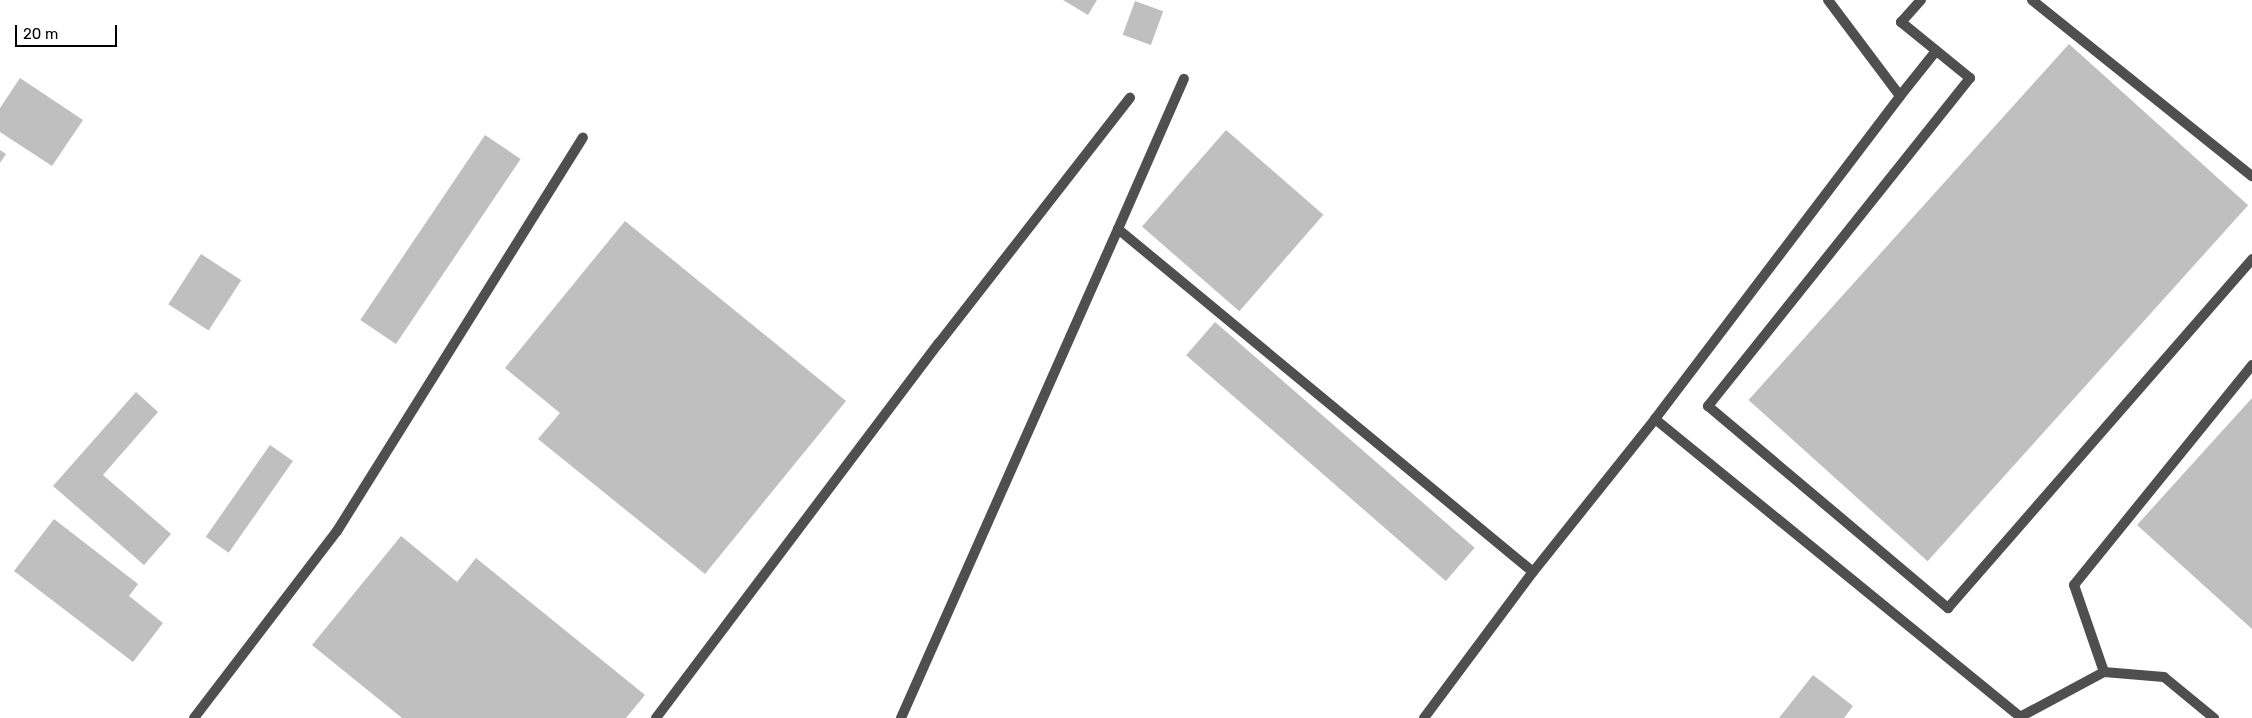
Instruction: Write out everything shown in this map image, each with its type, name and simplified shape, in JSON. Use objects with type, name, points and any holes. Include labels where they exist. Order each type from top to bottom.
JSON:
[{"type":"street","points":[[1828,0],[1900,96]]},
{"type":"street","points":[[1920,0],[1901,22],[1970,78],[1708,406],[1948,608],[2252,258]]},
{"type":"street","points":[[2032,0],[2252,176]]},
{"type":"street","points":[[1424,718],[1533,572],[1654,419],[1900,96],[1936,52]]},
{"type":"street","points":[[901,718],[1184,79]]},
{"type":"street","points":[[656,718],[939,342],[1130,98]]},
{"type":"street","points":[[194,718],[337,532],[583,137]]},
{"type":"street","points":[[1118,229],[1533,572]]},
{"type":"street","points":[[2104,672],[2074,585],[2252,365]]},
{"type":"street","points":[[1654,419],[2021,718],[2104,672],[2164,677],[2214,718]]},
{"type":"building","points":[[1063,0],[1097,0],[1088,15]]},
{"type":"building","points":[[1135,1],[1163,11],[1151,45],[1123,35]]},
{"type":"building","points":[[2069,44],[2248,205],[1928,561],[1748,400]]},
{"type":"building","points":[[20,78],[83,120],[52,166],[0,132],[0,108]]},
{"type":"building","points":[[1226,130],[1323,215],[1239,311],[1142,227]]},
{"type":"building","points":[[485,135],[521,159],[396,344],[360,320]]},
{"type":"building","points":[[0,150],[6,154],[0,163]]},
{"type":"building","points":[[625,221],[846,401],[705,574],[538,439],[560,413],[505,368]]},
{"type":"building","points":[[201,254],[241,280],[209,330],[168,304]]},
{"type":"building","points":[[1215,322],[1475,548],[1446,581],[1186,355]]},
{"type":"building","points":[[136,392],[158,412],[103,475],[171,534],[144,565],[53,486]]},
{"type":"building","points":[[2252,398],[2252,629],[2137,525]]},
{"type":"building","points":[[270,445],[293,461],[229,553],[206,537]]},
{"type":"building","points":[[54,519],[138,584],[129,596],[163,623],[133,662],[14,571]]},
{"type":"building","points":[[401,536],[457,582],[476,558],[645,695],[626,718],[402,718],[312,645]]},
{"type":"building","points":[[1813,675],[1853,706],[1844,718],[1779,718]]}]
